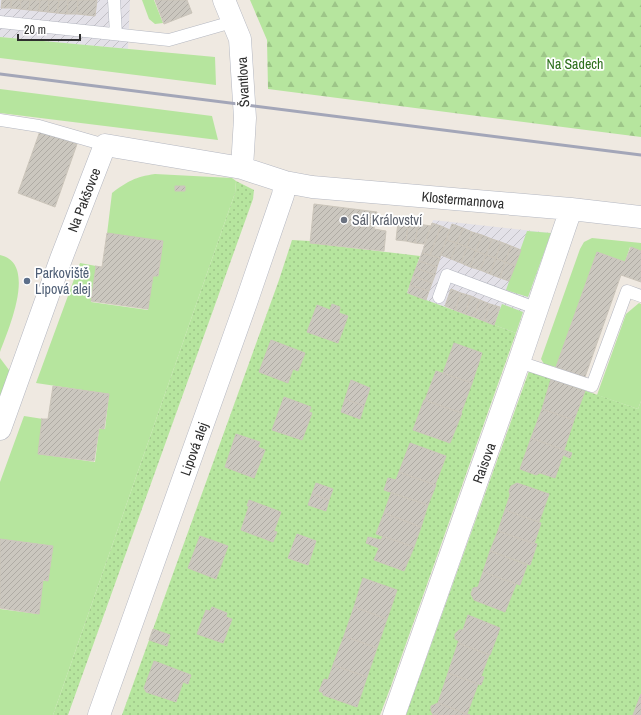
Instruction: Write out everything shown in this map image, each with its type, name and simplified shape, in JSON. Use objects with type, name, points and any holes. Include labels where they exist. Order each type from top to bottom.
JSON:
[{"type":"street","name":"Švantlova","points":[[224,0],[240,39],[245,118],[242,168]]},
{"type":"street","points":[[105,145],[242,168],[285,182]]},
{"type":"street","name":"Na Pakšovce","points":[[0,429],[61,259],[105,145]]},
{"type":"street","name":"Klostermannova","points":[[285,182],[312,187],[571,209],[641,217]]},
{"type":"street","name":"Lipová alej","points":[[99,715],[246,304],[283,195],[285,182]]},
{"type":"street","name":"Raisova","points":[[394,715],[538,309],[571,209]]},
{"type":"lane","points":[[114,0],[116,34]]},
{"type":"lane","points":[[0,22],[169,40],[232,22]]},
{"type":"lane","points":[[0,120],[39,126],[105,145]]},
{"type":"lane","points":[[439,297],[448,275],[538,309]]},
{"type":"lane","points":[[519,362],[592,386],[627,291],[641,296]]},
{"type":"shaded area","points":[[0,0],[130,0],[128,49],[0,37]]},
{"type":"shaded area","points":[[433,220],[551,233],[516,333],[407,293]]},
{"type":"green space","points":[[142,0],[154,0],[163,23],[155,24],[149,19]]},
{"type":"green space","name":"Na Sadech","points":[[250,0],[641,0],[641,137],[268,89],[267,40]]},
{"type":"green space","points":[[0,37],[215,57],[216,85],[0,58]]},
{"type":"green space","points":[[0,89],[212,116],[218,140],[0,113]]},
{"type":"green space","points":[[155,174],[232,178],[236,181],[235,193],[53,715],[0,715],[0,609],[38,614],[43,581],[48,581],[53,546],[0,539],[0,482],[24,416],[43,419],[38,454],[95,462],[99,429],[105,429],[109,394],[36,383],[80,263],[96,266],[91,302],[148,310],[152,276],[158,276],[163,241],[107,234],[112,193],[132,180]]},
{"type":"green space","points":[[236,181],[254,190],[253,199],[68,715],[53,715],[235,193]]},
{"type":"green space","points":[[527,231],[551,233],[528,297],[506,290]]},
{"type":"green space","points":[[592,238],[641,243],[641,251],[630,247],[625,262],[597,252],[556,367],[544,364],[541,359],[580,249],[584,242]]},
{"type":"green space","points":[[292,240],[310,241],[310,243],[420,256],[407,293],[516,333],[391,686],[380,715],[122,715],[279,280]],"holes":[[[297,534],[316,541],[308,565],[288,558]]]},
{"type":"green space","points":[[0,255],[11,261],[17,270],[19,283],[14,314],[0,352]]},
{"type":"green space","points":[[639,303],[641,304],[641,401],[638,409],[597,395],[626,314]]},
{"type":"green space","points":[[502,304],[523,312],[516,333],[494,325]]},
{"type":"green space","points":[[0,358],[12,374],[0,408]]},
{"type":"green space","points":[[529,371],[638,409],[641,401],[641,694],[633,715],[406,715]]},
{"type":"building","points":[[2,0],[11,0],[11,8],[1,8]]},
{"type":"building","points":[[11,0],[21,0],[20,9],[11,8]]},
{"type":"building","points":[[21,0],[30,0],[29,10],[20,9]]},
{"type":"building","points":[[30,0],[40,0],[39,11],[29,10]]},
{"type":"building","points":[[40,0],[49,0],[48,12],[39,11]]},
{"type":"building","points":[[49,0],[59,0],[57,13],[48,12]]},
{"type":"building","points":[[59,0],[68,0],[67,14],[57,13]]},
{"type":"building","points":[[68,0],[78,0],[77,14],[67,14]]},
{"type":"building","points":[[78,0],[97,0],[95,16],[77,14]]},
{"type":"building","points":[[155,0],[187,0],[192,13],[164,24]]},
{"type":"building","points":[[40,131],[77,144],[55,207],[18,193]]},
{"type":"building","points":[[175,186],[185,186],[185,191],[175,191]]},
{"type":"building","name":"Sál Království","points":[[314,204],[377,212],[374,229],[386,231],[384,251],[310,243]]},
{"type":"building","points":[[398,222],[408,223],[406,241],[396,240]]},
{"type":"building","points":[[408,223],[418,224],[415,243],[406,241]]},
{"type":"building","points":[[432,223],[441,226],[430,255],[422,253]]},
{"type":"building","points":[[418,224],[431,226],[424,244],[415,243]]},
{"type":"building","points":[[452,224],[463,228],[457,243],[446,240]]},
{"type":"building","points":[[441,226],[450,230],[440,258],[430,255]]},
{"type":"building","points":[[463,228],[472,232],[467,247],[457,243]]},
{"type":"building","points":[[472,232],[482,235],[476,251],[467,247]]},
{"type":"building","points":[[107,233],[163,241],[158,276],[153,276],[148,309],[91,301],[95,266],[102,267]]},
{"type":"building","points":[[482,235],[492,239],[486,255],[476,251]]},
{"type":"building","points":[[492,239],[501,242],[496,258],[486,255]]},
{"type":"building","points":[[446,240],[457,243],[451,259],[441,255]]},
{"type":"building","points":[[501,242],[511,246],[505,262],[496,258]]},
{"type":"building","points":[[457,243],[467,247],[461,263],[451,259]]},
{"type":"building","points":[[511,246],[521,250],[515,266],[505,262]]},
{"type":"building","points":[[467,247],[476,251],[470,267],[461,263]]},
{"type":"building","points":[[631,247],[641,251],[641,282],[621,275],[585,377],[556,367],[597,252],[625,262]]},
{"type":"building","points":[[476,251],[486,255],[480,270],[470,267]]},
{"type":"building","points":[[422,253],[440,258],[437,267],[419,261]]},
{"type":"building","points":[[486,255],[496,258],[490,274],[480,270]]},
{"type":"building","points":[[496,258],[505,262],[500,278],[490,274]]},
{"type":"building","points":[[419,261],[437,267],[435,275],[416,268]]},
{"type":"building","points":[[505,262],[515,266],[509,281],[500,278]]},
{"type":"building","points":[[416,268],[435,275],[432,283],[413,276]]},
{"type":"building","points":[[413,276],[432,283],[429,291],[410,285]]},
{"type":"building","points":[[410,285],[429,291],[426,300],[408,293]]},
{"type":"building","points":[[451,289],[461,293],[455,310],[445,306]]},
{"type":"building","points":[[461,293],[471,296],[465,314],[455,310]]},
{"type":"building","points":[[471,296],[480,300],[474,317],[465,314]]},
{"type":"building","points":[[480,300],[490,304],[484,321],[474,317]]},
{"type":"building","points":[[332,304],[340,307],[339,313],[348,316],[338,343],[307,332],[317,305],[330,310]]},
{"type":"building","points":[[490,304],[500,307],[494,325],[484,321]]},
{"type":"building","points":[[271,340],[305,353],[298,371],[293,369],[288,383],[259,372]]},
{"type":"building","points":[[454,343],[482,353],[472,383],[443,373]]},
{"type":"building","points":[[436,371],[472,383],[461,413],[425,400]]},
{"type":"building","points":[[551,379],[585,391],[574,420],[542,409]]},
{"type":"building","points":[[351,380],[370,388],[364,406],[345,399]]},
{"type":"building","points":[[53,386],[109,394],[104,429],[99,428],[94,461],[38,454],[42,419],[48,419]]},
{"type":"building","points":[[284,397],[311,407],[309,412],[312,413],[302,440],[272,430]]},
{"type":"building","points":[[345,399],[364,406],[360,419],[341,412]]},
{"type":"building","points":[[424,400],[462,413],[450,443],[413,430]]},
{"type":"building","points":[[542,409],[574,420],[564,450],[531,438]]},
{"type":"building","points":[[236,434],[260,442],[258,447],[265,450],[254,478],[225,467]]},
{"type":"building","points":[[531,438],[572,453],[570,458],[563,455],[555,478],[540,473],[536,475],[520,469]]},
{"type":"building","points":[[410,443],[446,456],[435,485],[399,472]]},
{"type":"building","points":[[399,472],[436,485],[428,505],[384,490],[388,478],[396,480]]},
{"type":"building","points":[[316,483],[333,489],[329,500],[312,494]]},
{"type":"building","points":[[517,483],[549,494],[539,522],[505,510],[510,495],[509,491],[511,486]]},
{"type":"building","points":[[391,493],[428,505],[421,527],[384,513]]},
{"type":"building","points":[[312,494],[329,500],[326,511],[308,505]]},
{"type":"building","points":[[249,500],[281,512],[274,531],[277,532],[273,542],[241,530],[249,506],[247,506]]},
{"type":"building","points":[[505,510],[541,523],[534,544],[498,531]]},
{"type":"building","points":[[384,513],[421,527],[414,547],[376,534]]},
{"type":"building","points":[[498,531],[537,544],[530,565],[490,551]]},
{"type":"building","points":[[297,534],[316,541],[308,565],[288,558]]},
{"type":"building","points":[[200,536],[228,546],[216,579],[188,568]]},
{"type":"building","points":[[383,536],[414,547],[404,571],[374,560],[379,548],[366,543],[368,537],[381,540]]},
{"type":"building","points":[[0,539],[53,546],[48,581],[43,580],[39,614],[0,608]]},
{"type":"building","points":[[490,551],[527,565],[520,585],[483,572]]},
{"type":"building","points":[[483,572],[516,584],[505,612],[474,600],[471,594],[473,588],[478,587]]},
{"type":"building","points":[[363,578],[397,590],[387,619],[354,607]]},
{"type":"building","points":[[212,607],[227,613],[226,617],[232,619],[223,643],[197,634],[206,610],[210,611]]},
{"type":"building","points":[[354,607],[387,619],[377,648],[344,636]]},
{"type":"building","points":[[468,615],[500,628],[490,655],[458,643],[459,641],[455,639],[455,634],[459,630],[463,630]]},
{"type":"building","points":[[153,629],[170,635],[167,646],[149,640]]},
{"type":"building","points":[[344,636],[377,648],[367,677],[333,665]]},
{"type":"building","points":[[458,643],[489,655],[481,676],[484,677],[481,685],[448,673]]},
{"type":"building","points":[[154,661],[191,675],[188,684],[183,682],[176,702],[146,692],[144,688]]},
{"type":"building","points":[[333,665],[367,677],[357,707],[323,695],[323,693],[319,691],[324,679],[328,680]]},
{"type":"building","points":[[448,673],[478,684],[467,714],[438,703]]},
{"type":"building","points":[[641,694],[641,715],[633,715]]},
{"type":"building","points":[[438,703],[470,715],[433,715],[431,706]]},
{"type":"railway","points":[[0,74],[641,155]]},
{"type":"place","name":"Sál Království","points":[[344,220]]},
{"type":"place","name":"Parkoviště Lipová alej","points":[[27,281]]}]
